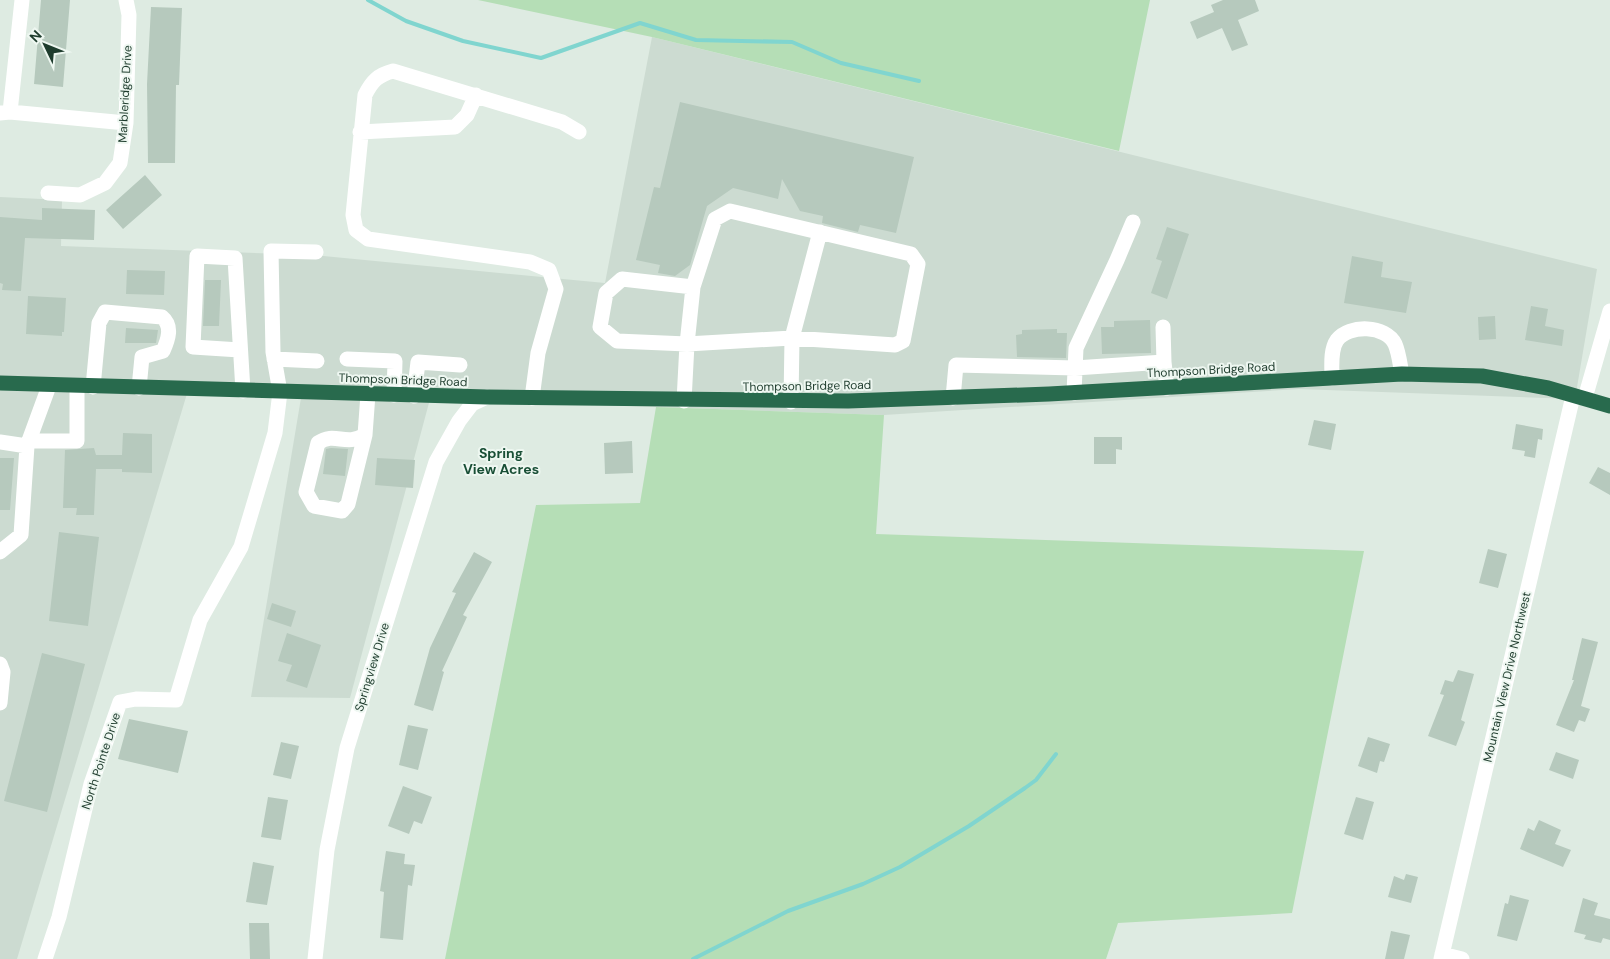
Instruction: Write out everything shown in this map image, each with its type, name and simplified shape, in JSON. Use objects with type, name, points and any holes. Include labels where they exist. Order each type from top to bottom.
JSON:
[{"type":"highway","name":"Thompson Bridge Road","points":[[0,383],[487,398],[790,402],[1074,393],[1402,374],[1482,376],[1548,388],[1610,406]]},
{"type":"street","points":[[22,0],[5,112],[126,123]]},
{"type":"street","name":"Marbleridge Drive","points":[[48,193],[80,195],[105,183],[120,163],[126,123],[129,15],[126,0]]},
{"type":"street","points":[[532,398],[538,352],[556,289],[549,270],[530,262],[368,239],[356,230],[353,215],[365,95],[372,82],[380,75],[393,71],[562,122],[579,132]]},
{"type":"street","points":[[360,132],[455,127],[467,116],[476,95]]},
{"type":"street","points":[[684,401],[687,344],[692,287],[715,219],[730,211],[911,254],[918,264],[903,341],[894,346],[792,338],[687,344],[617,341],[600,327],[606,293],[622,279],[692,287]]},
{"type":"street","points":[[1074,393],[1076,348],[1133,222]]},
{"type":"street","points":[[790,402],[792,338],[820,232]]},
{"type":"street","points":[[280,392],[274,360],[271,251],[316,252]]},
{"type":"street","points":[[240,350],[192,347],[197,256],[234,257],[243,391]]},
{"type":"street","name":"Mountain View Drive Northwest","points":[[1441,957],[1579,397],[1610,311]]},
{"type":"street","points":[[93,387],[99,323],[105,312],[162,317],[168,327],[168,340],[163,351],[142,357],[139,388]]},
{"type":"street","points":[[1163,327],[1167,388]]},
{"type":"street","points":[[1332,378],[1332,355],[1337,340],[1345,333],[1355,329],[1379,330],[1388,335],[1395,344],[1402,374]]},
{"type":"street","points":[[347,359],[395,361],[394,395]]},
{"type":"street","points":[[274,360],[317,361]]},
{"type":"street","points":[[414,396],[418,362],[460,365]]},
{"type":"street","points":[[953,398],[956,365],[1075,368],[1164,362]]},
{"type":"street","points":[[0,552],[21,535],[28,443],[49,386]]},
{"type":"street","points":[[0,442],[77,441],[77,386]]},
{"type":"street","name":"North Pointe Drive","points":[[45,959],[59,917],[92,784],[120,702],[136,698],[176,700],[200,620],[242,547],[275,433],[280,392]]},
{"type":"street","points":[[365,434],[355,441],[326,438],[318,443],[306,492],[314,506],[342,511],[348,504],[365,434],[368,394]]},
{"type":"street","name":"Springview Drive","points":[[315,959],[327,850],[350,738],[436,462],[459,421],[472,404],[487,398]]},
{"type":"street","points":[[0,664],[3,672],[0,703]]},
{"type":"street","points":[[1441,957],[1462,959]]},
{"type":"shaded area","points":[[652,37],[1597,269],[1575,399],[1299,389],[884,415],[430,399],[350,698],[251,697],[301,398],[189,387],[17,959],[0,959],[0,197],[62,200],[61,246],[313,255],[605,283]]},
{"type":"green space","points":[[478,0],[1150,0],[1119,151],[652,37]]},
{"type":"green space","points":[[656,407],[884,415],[876,534],[1364,551],[1292,913],[1118,923],[1106,959],[445,959],[536,505],[640,503]]},
{"type":"building","points":[[41,0],[70,0],[63,87],[34,84]]},
{"type":"building","points":[[1223,0],[1255,0],[1259,11],[1238,20],[1248,45],[1232,51],[1222,28],[1197,39],[1190,22],[1214,12],[1211,5]]},
{"type":"building","points":[[151,7],[182,8],[179,85],[176,85],[175,163],[148,163],[147,84]]},
{"type":"building","points":[[680,102],[914,157],[896,233],[860,225],[858,232],[822,223],[823,216],[800,211],[782,179],[778,199],[733,188],[707,206],[690,265],[675,276],[658,273],[660,265],[636,260],[654,187],[660,188]]},
{"type":"building","points":[[145,175],[162,195],[123,229],[106,210]]},
{"type":"building","points":[[42,208],[95,210],[94,240],[25,238],[21,291],[2,290],[3,284],[0,283],[0,217],[42,220]]},
{"type":"building","points":[[1167,227],[1189,234],[1167,299],[1151,293],[1162,261],[1156,259]]},
{"type":"building","points":[[1352,256],[1383,262],[1381,277],[1412,282],[1406,313],[1344,303]]},
{"type":"building","points":[[127,270],[165,271],[164,295],[126,294]]},
{"type":"building","points":[[205,280],[221,280],[219,326],[203,326]]},
{"type":"building","points":[[28,296],[66,298],[64,332],[62,332],[62,336],[26,334]]},
{"type":"building","points":[[1531,306],[1548,309],[1545,326],[1564,330],[1562,346],[1525,340]]},
{"type":"building","points":[[1495,316],[1496,339],[1479,340],[1478,317]]},
{"type":"building","points":[[1150,320],[1151,353],[1102,354],[1101,327],[1114,327],[1114,321]]},
{"type":"building","points":[[126,328],[158,330],[156,343],[125,343]]},
{"type":"building","points":[[1057,329],[1057,333],[1067,333],[1066,358],[1017,357],[1016,335],[1022,334],[1022,330]]},
{"type":"building","points":[[1314,420],[1336,424],[1331,450],[1308,445]]},
{"type":"building","points":[[1516,424],[1543,429],[1542,440],[1538,439],[1535,458],[1524,456],[1525,451],[1512,449]]},
{"type":"building","points":[[123,433],[152,434],[152,473],[122,472],[122,469],[96,469],[94,515],[76,515],[77,508],[63,508],[65,450],[94,448],[96,455],[122,455]]},
{"type":"building","points":[[1094,437],[1122,437],[1122,450],[1116,449],[1116,464],[1094,464]]},
{"type":"building","points":[[632,441],[633,473],[605,474],[604,443]]},
{"type":"building","points":[[326,449],[348,449],[345,476],[323,474]]},
{"type":"building","points":[[0,458],[14,458],[10,510],[0,510]]},
{"type":"building","points":[[377,458],[415,460],[413,488],[375,485]]},
{"type":"building","points":[[1598,467],[1610,473],[1610,495],[1589,483]]},
{"type":"building","points":[[59,532],[99,537],[88,626],[49,621]]},
{"type":"building","points":[[1488,549],[1507,554],[1498,588],[1479,583]]},
{"type":"building","points":[[474,552],[492,562],[463,615],[467,617],[442,671],[444,672],[433,711],[414,705],[430,648],[456,593],[452,592]]},
{"type":"building","points":[[272,603],[296,611],[291,627],[267,619]]},
{"type":"building","points":[[287,633],[321,645],[307,688],[286,681],[292,665],[278,661]]},
{"type":"building","points":[[1582,638],[1598,642],[1581,706],[1590,709],[1585,722],[1579,720],[1574,732],[1556,725],[1574,680],[1572,680]]},
{"type":"building","points":[[42,653],[85,664],[47,812],[4,801]]},
{"type":"building","points":[[1458,670],[1474,674],[1461,720],[1465,722],[1456,746],[1428,736],[1444,695],[1440,694],[1445,680],[1453,682]]},
{"type":"building","points":[[129,719],[188,731],[178,773],[118,759]]},
{"type":"building","points":[[408,725],[428,729],[418,770],[399,765]]},
{"type":"building","points":[[1368,737],[1390,744],[1384,762],[1380,761],[1377,773],[1358,766]]},
{"type":"building","points":[[281,742],[299,746],[291,779],[273,775]]},
{"type":"building","points":[[1556,752],[1579,760],[1573,779],[1549,770]]},
{"type":"building","points":[[403,786],[432,797],[422,824],[414,821],[409,834],[388,826]]},
{"type":"building","points":[[268,797],[288,800],[281,840],[261,837]]},
{"type":"building","points":[[1356,797],[1374,802],[1363,840],[1344,834]]},
{"type":"building","points":[[1539,820],[1561,830],[1555,844],[1571,850],[1563,867],[1520,849],[1528,828],[1534,831]]},
{"type":"building","points":[[386,851],[405,854],[404,864],[415,865],[412,886],[408,885],[403,940],[380,938],[384,892],[380,891]]},
{"type":"building","points":[[253,862],[274,866],[267,905],[246,902]]},
{"type":"building","points":[[1406,874],[1418,877],[1411,903],[1388,897],[1394,876],[1404,880]]},
{"type":"building","points":[[1510,895],[1529,900],[1517,941],[1497,936],[1505,903],[1508,904]]},
{"type":"building","points":[[1583,898],[1598,903],[1594,915],[1610,919],[1610,940],[1603,938],[1601,943],[1584,939],[1586,935],[1574,932]]},
{"type":"building","points":[[249,923],[269,923],[270,959],[250,959]]},
{"type":"building","points":[[1391,931],[1410,935],[1404,959],[1385,959]]},
{"type":"waterway","points":[[368,0],[406,21],[463,41],[541,58],[640,23],[696,40],[792,42],[841,63],[919,81]]},
{"type":"waterway","points":[[693,959],[788,911],[863,884],[900,867],[969,826],[1025,788],[1036,780],[1056,754]]},
{"type":"district","name":"Spring View Acres","points":[[501,462]]}]
